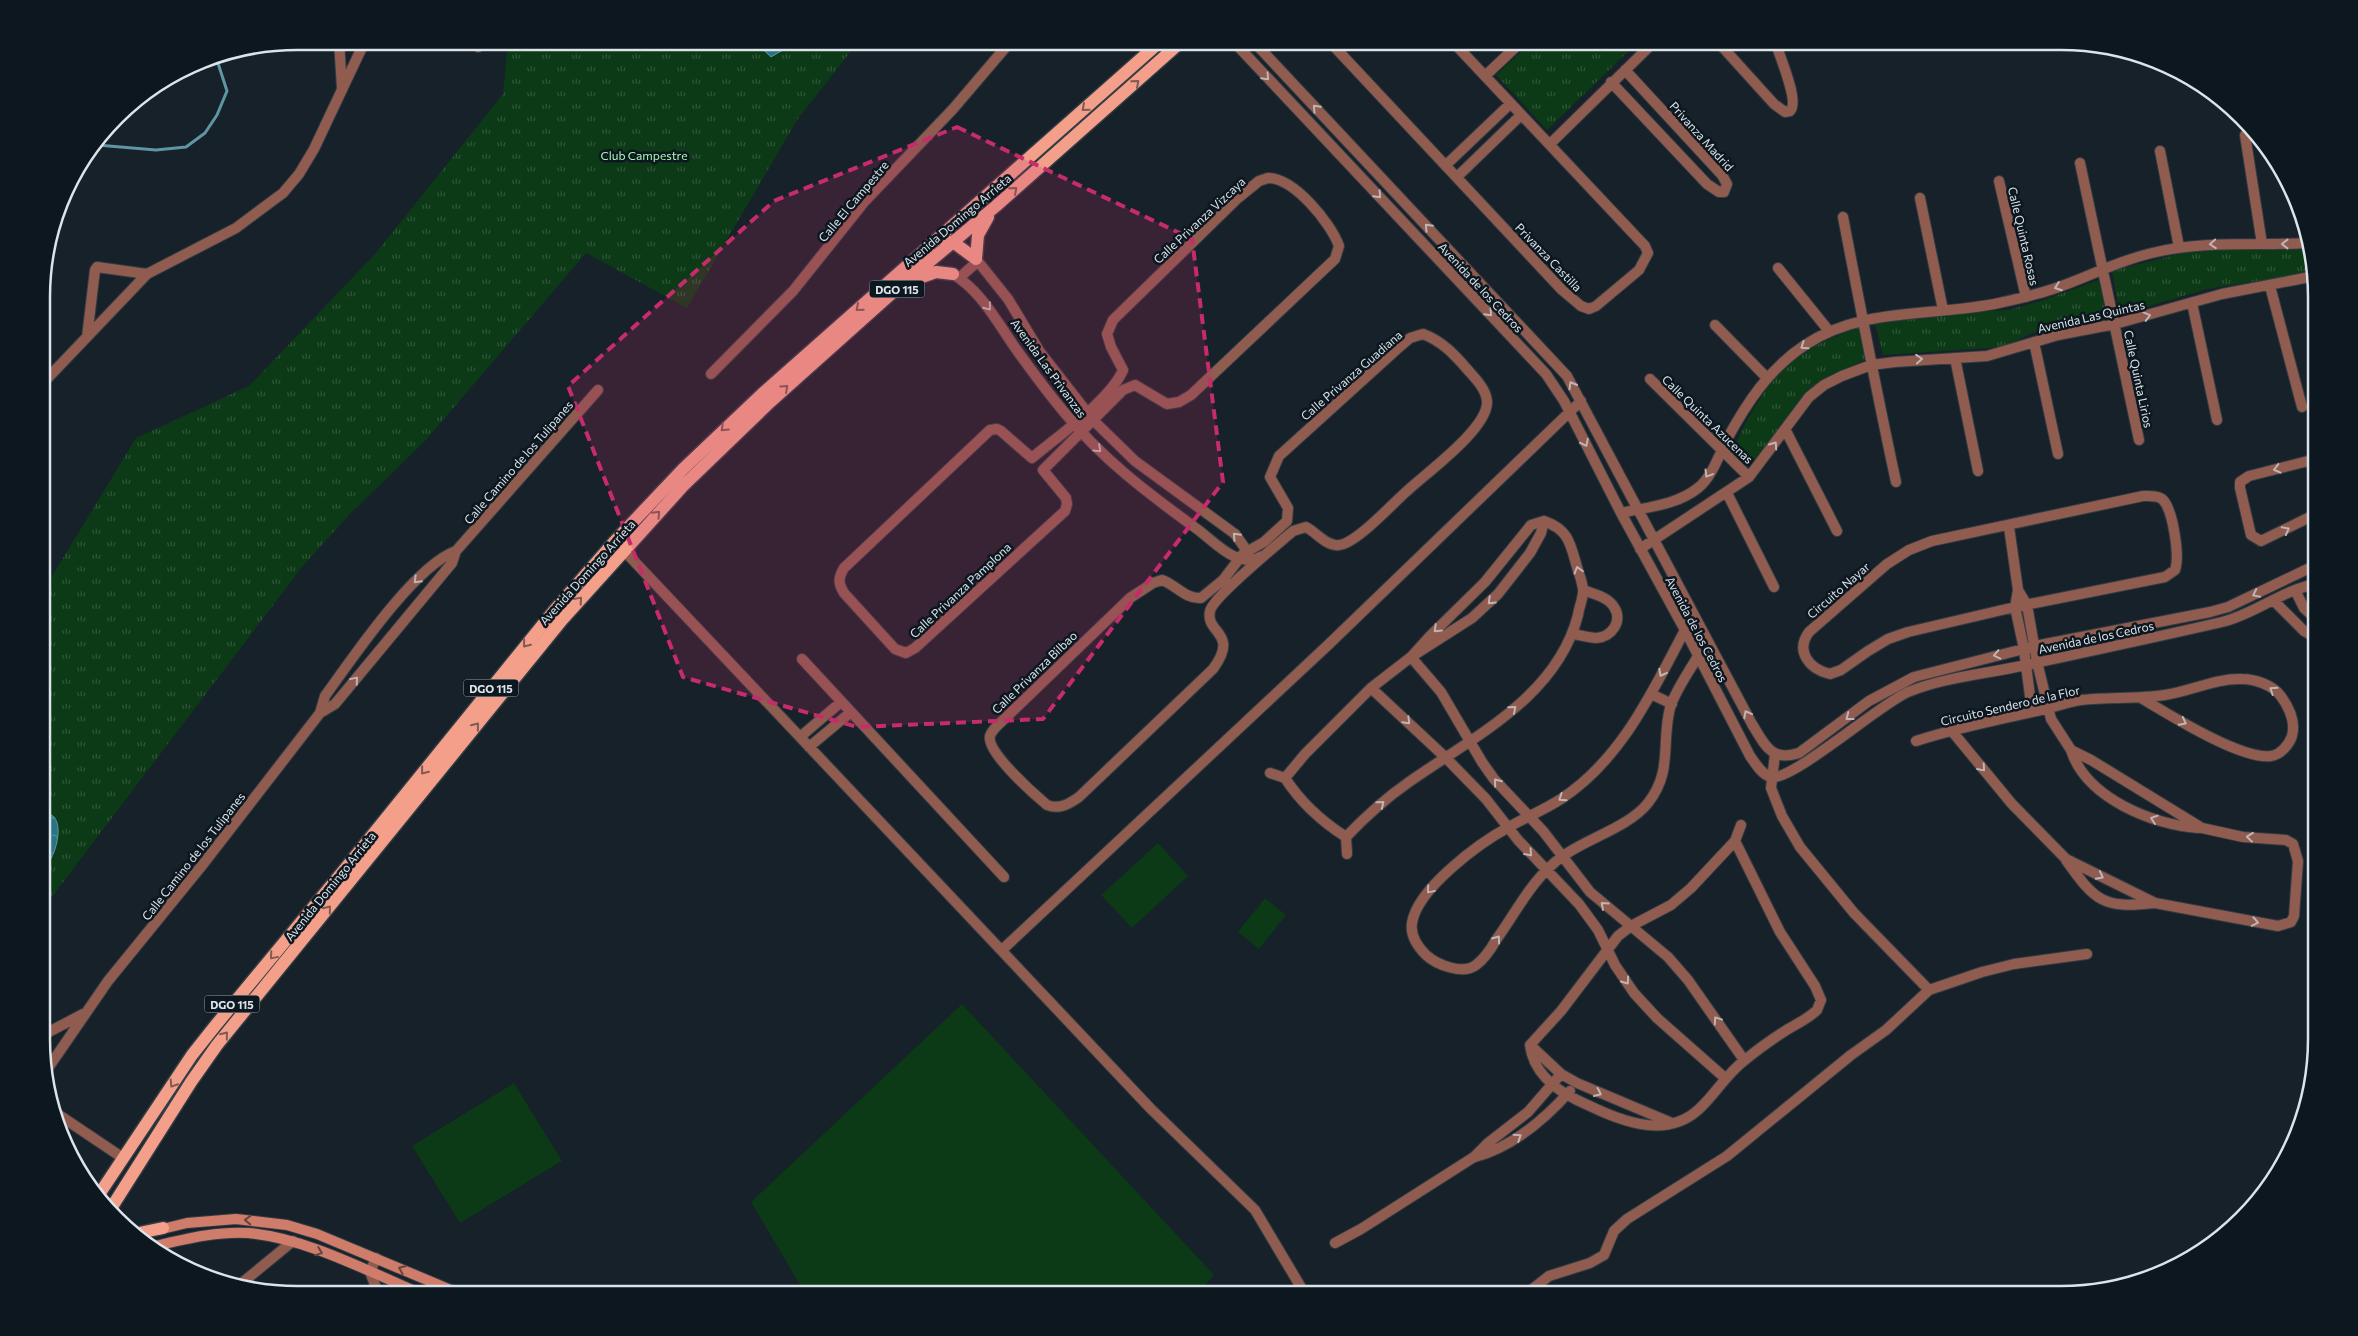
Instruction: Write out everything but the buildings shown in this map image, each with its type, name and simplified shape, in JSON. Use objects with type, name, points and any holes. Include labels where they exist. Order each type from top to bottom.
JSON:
[{"type":"main road","name":"Avenida Domingo Arrieta","points":[[113,1205],[191,1082],[217,1045],[349,874],[557,616],[619,545],[700,469],[765,398],[1148,50]]},
{"type":"main road","name":"Avenida Domingo Arrieta","points":[[765,398],[996,206],[1172,50]]},
{"type":"main road","points":[[976,260],[978,235],[996,206]]},
{"type":"main road","points":[[956,276],[935,258],[937,241],[953,242],[976,260]]},
{"type":"main road","points":[[892,293],[926,274],[956,276]]},
{"type":"main road","name":"Avenida Domingo Arrieta","points":[[102,1190],[192,1055],[349,874]]},
{"type":"main road","points":[[124,1158],[138,1167]]},
{"type":"main road","points":[[107,1196],[108,1181]]},
{"type":"main road","points":[[119,1211],[121,1192]]},
{"type":"main road","points":[[143,1232],[211,1220],[258,1220],[287,1225],[317,1234],[442,1286]]},
{"type":"main road","points":[[147,1235],[162,1228]]},
{"type":"main road","points":[[160,1244],[201,1236],[248,1233],[293,1241],[403,1286]]},
{"type":"street","points":[[340,50],[342,89]]},
{"type":"street","points":[[50,376],[147,274],[236,228],[283,193],[299,174],[314,149],[361,50]]},
{"type":"street","name":"Calle El Campestre","points":[[711,374],[793,291],[865,201],[953,109],[1003,50]]},
{"type":"street","points":[[1161,50],[1165,56]]},
{"type":"street","name":"Avenida de los Cedros","points":[[1241,50],[1546,374],[1569,412],[1750,756],[1761,770],[1771,777],[1784,776],[1798,768],[1866,718],[1908,692],[1939,682],[2026,665],[2224,621],[2295,590],[2308,586]]},
{"type":"street","name":"Avenida de los Cedros","points":[[1261,50],[1557,363],[1581,401],[1752,724],[1766,746],[1775,754],[1787,757],[1799,753],[1869,702],[1914,676],[2035,646],[2210,612],[2228,607],[2308,569]]},
{"type":"street","name":"Privanza Castilla","points":[[1337,50],[1562,290],[1581,306],[1588,309],[1596,306],[1639,270],[1648,253],[1637,236],[1461,50]]},
{"type":"street","points":[[1486,76],[1513,50]]},
{"type":"street","points":[[1550,144],[1646,50]]},
{"type":"street","points":[[1725,50],[1774,104],[1785,112],[1790,111],[1794,102],[1778,50]]},
{"type":"street","name":"Privanza Madrid","points":[[1611,82],[1707,184],[1719,192],[1724,192],[1727,184],[1722,175],[1625,70]]},
{"type":"street","points":[[1446,165],[1510,104]]},
{"type":"street","points":[[1457,177],[1521,115]]},
{"type":"street","points":[[2245,135],[2262,244]]},
{"type":"street","points":[[2160,151],[2179,247]]},
{"type":"street","name":"Calle Quinta Lirios","points":[[2080,163],[2139,440]]},
{"type":"street","name":"Calle Privanza Vizcaya","points":[[1087,411],[1115,386],[1123,370],[1111,347],[1107,334],[1113,320],[1231,205],[1259,181],[1277,178],[1286,182],[1327,222],[1339,246],[1335,259],[1191,394],[1179,402],[1167,404],[1142,387],[1130,386],[1116,396],[1093,420]]},
{"type":"street","name":"Calle Quinta Rosas","points":[[1999,181],[2026,297]]},
{"type":"street","points":[[1920,198],[1943,310]]},
{"type":"street","points":[[1843,217],[1864,319],[1871,365],[1896,482]]},
{"type":"street","points":[[1621,513],[1660,506],[1700,487],[1744,408],[1766,377],[1805,345],[1829,331],[1864,319],[1982,306],[2026,297],[2053,289],[2128,259],[2179,247],[2302,243]]},
{"type":"street","points":[[956,276],[976,260]]},
{"type":"street","name":"Avenida Las Privanzas","points":[[976,260],[1008,299],[1040,352],[1093,420],[1142,467],[1220,521],[1235,534],[1245,556]]},
{"type":"street","points":[[87,337],[95,270],[97,267],[147,274]]},
{"type":"street","points":[[1778,268],[1829,331]]},
{"type":"street","name":"Avenida Las Privanzas","points":[[956,276],[987,305],[1036,376],[1080,432],[1155,499],[1245,556]]},
{"type":"street","name":"Avenida Las Quintas","points":[[1640,549],[1656,541],[1696,511],[1727,493],[1749,477],[1809,398],[1824,385],[1871,365],[1925,359],[1987,356],[2081,329],[2115,324],[2222,294],[2307,278]]},
{"type":"street","points":[[2270,286],[2302,407]]},
{"type":"street","points":[[2192,303],[2217,420]]},
{"type":"street","points":[[1715,324],[1766,377]]},
{"type":"street","name":"Calle Privanza Guadiana","points":[[1240,579],[1293,531],[1300,528],[1312,531],[1331,544],[1339,545],[1347,542],[1379,517],[1479,424],[1487,402],[1484,390],[1474,376],[1435,338],[1423,334],[1410,338],[1279,456],[1270,476],[1288,508],[1287,520],[1269,538],[1245,556]]},
{"type":"street","points":[[2034,342],[2058,454]]},
{"type":"street","points":[[1955,358],[1978,471]]},
{"type":"street","name":"Calle Quinta Azucenas","points":[[1650,379],[1749,477]]},
{"type":"street","name":"Calle Camino de los Tulipanes","points":[[51,1063],[84,1013],[320,713],[335,704],[452,563],[456,551],[598,390]]},
{"type":"street","points":[[1002,950],[1328,645],[1581,401]]},
{"type":"street","name":"Calle Privanza Pamplona","points":[[1087,411],[1032,458],[1001,431],[997,429],[990,430],[844,568],[839,577],[839,585],[844,593],[895,648],[906,653],[915,648],[1064,511],[1067,504],[1066,498],[1042,470],[1093,420]]},
{"type":"street","points":[[1784,429],[1837,531]]},
{"type":"street","points":[[2308,461],[2248,476],[2240,482],[2251,535],[2261,541],[2308,518]]},
{"type":"street","points":[[1727,493],[1774,587]]},
{"type":"street","points":[[1688,494],[1696,511]]},
{"type":"street","name":"Circuito Nayar","points":[[2143,496],[2161,498],[2168,506],[2178,556],[2175,570],[2170,574],[2028,605],[1908,632],[1888,639],[1868,650],[1841,670],[1830,674],[1812,667],[1805,658],[1802,647],[1805,638],[1817,625],[1887,564],[1909,550],[1932,541],[2009,527],[2143,496]]},
{"type":"street","points":[[1285,778],[1305,754],[1371,688],[1411,657],[1472,618],[1498,594],[1530,554],[1541,533],[1544,521]]},
{"type":"street","points":[[1347,854],[1346,837],[1370,812],[1407,783],[1527,698],[1548,674],[1573,634],[1583,590],[1570,543],[1563,530],[1544,521],[1531,525],[1485,582],[1411,657]]},
{"type":"street","points":[[2009,527],[2018,590],[2015,607],[2024,649],[2032,712]]},
{"type":"street","points":[[619,545],[1167,1125],[1222,1175],[1255,1210],[1300,1286]]},
{"type":"street","points":[[1240,579],[1245,556],[1260,557],[1274,547]]},
{"type":"street","name":"Calle Camino de los Tulipanes","points":[[320,713],[325,696],[390,610],[443,556],[456,551]]},
{"type":"street","name":"Calle Privanza Bilbao","points":[[1240,579],[1215,601],[1211,608],[1209,618],[1224,643],[1224,651],[1213,669],[1079,797],[1062,807],[1054,808],[1048,805],[998,756],[991,744],[990,736],[996,726],[1130,598],[1153,583],[1162,580],[1172,584],[1187,596],[1201,598],[1223,580],[1245,556]]},
{"type":"street","points":[[2277,584],[2278,598],[2304,631],[2308,633]]},
{"type":"street","points":[[1573,634],[1595,638],[1607,636],[1614,628],[1618,618],[1614,606],[1603,597],[1583,590]]},
{"type":"street","points":[[2018,590],[2028,605],[2037,662],[2048,708],[2059,734],[2071,750],[2074,761],[2082,772],[2096,786],[2133,811],[2176,826],[2286,840],[2293,844],[2298,860],[2294,916],[2291,922],[2278,926],[2155,903],[2066,859]]},
{"type":"street","points":[[2295,590],[2304,608],[2308,612]]},
{"type":"street","points":[[1685,630],[1651,694],[1616,750],[1590,778],[1561,799],[1508,827],[1458,862],[1437,881],[1418,904],[1411,928],[1416,944],[1428,957],[1439,964],[1460,969],[1475,966],[1488,952],[1524,897],[1547,870],[1563,856],[1616,826],[1647,804],[1664,777],[1666,727],[1672,704],[1698,656]]},
{"type":"street","points":[[1411,657],[1442,692],[1482,762],[1494,779],[1563,856],[1590,892],[1668,957],[1688,980],[1744,1060]]},
{"type":"street","points":[[802,659],[1004,877]]},
{"type":"street","name":"Circuito Sendero de la Flor","points":[[1916,741],[1952,730],[2081,700],[2141,698],[2170,694],[2220,681],[2243,679],[2261,682],[2278,692],[2287,704],[2293,722],[2293,731],[2290,741],[2283,750],[2272,756],[2256,755],[2232,747],[2141,698]]},
{"type":"street","points":[[1371,688],[1445,757],[1486,799],[1508,827],[1579,904],[1598,930],[1615,966],[1634,993],[1657,1018],[1725,1078]]},
{"type":"street","points":[[1651,694],[1672,704]]},
{"type":"street","points":[[800,737],[842,702]]},
{"type":"street","points":[[809,747],[851,712]]},
{"type":"street","points":[[1952,730],[2012,804],[2066,859],[2086,888],[2106,902],[2129,906],[2155,903]]},
{"type":"street","points":[[2071,750],[2091,760],[2202,828]]},
{"type":"street","points":[[1775,754],[1771,788],[1790,832],[1810,862],[1854,913],[1929,990]]},
{"type":"street","points":[[1270,774],[1285,778],[1306,806],[1326,824],[1346,837]]},
{"type":"street","points":[[1530,1045],[1561,1011],[1607,950],[1631,926],[1671,905],[1691,888],[1735,841],[1741,825]]},
{"type":"street","points":[[1530,1045],[1532,1059],[1553,1085],[1566,1095],[1616,1118],[1656,1126],[1686,1118],[1698,1110],[1725,1078],[1744,1060],[1786,1030],[1811,1016],[1817,1010],[1821,1000],[1815,986],[1780,932],[1735,841]]},
{"type":"street","points":[[1536,1286],[1549,1276],[1590,1263],[1604,1255],[1614,1231],[1627,1219],[1702,1174],[1728,1156],[1828,1073],[1886,1030],[1929,990],[1982,972],[2014,964],[2087,954]]},
{"type":"street","name":"Calle Camino de los Tulipanes","points":[[50,1031],[84,1013]]},
{"type":"street","points":[[1530,1045],[1562,1074],[1577,1083],[1672,1123]]},
{"type":"street","points":[[1335,1243],[1361,1229],[1474,1157],[1488,1142],[1528,1112],[1562,1074]]},
{"type":"street","points":[[1474,1157],[1492,1152],[1522,1135],[1577,1083]]},
{"type":"street","points":[[63,1118],[124,1158]]},
{"type":"street","points":[[245,1280],[293,1241]]},
{"type":"street","points":[[375,1286],[370,1272],[376,1258]]},
{"type":"highlighted area","points":[[957,127],[1192,239],[1223,482],[1043,719],[857,727],[683,677],[568,386],[774,201]]},
{"type":"green space","name":"Club Campestre","points":[[507,50],[852,50],[797,120],[687,308],[586,253],[426,440],[349,515],[302,567],[50,899],[50,579],[136,438],[249,386],[376,253],[503,94]]},
{"type":"green space","points":[[1522,50],[1630,50],[1547,130],[1496,75]]},
{"type":"green space","points":[[2207,249],[2303,250],[2307,273],[2207,289],[2120,315],[2112,271]]},
{"type":"green space","points":[[2104,278],[2109,318],[2063,324],[2032,333],[2002,347],[1883,355],[1875,323],[1943,313],[2008,310],[2041,301]]},
{"type":"green space","points":[[1861,327],[1865,360],[1823,379],[1799,400],[1753,465],[1734,447],[1757,403],[1769,385],[1782,370],[1815,346]]},
{"type":"green space","points":[[1158,843],[1188,876],[1132,928],[1101,895]]},
{"type":"green space","points":[[1265,898],[1286,915],[1259,949],[1238,932]]},
{"type":"green space","points":[[962,1004],[1214,1275],[1204,1286],[801,1286],[751,1202]]},
{"type":"green space","points":[[514,1083],[562,1161],[460,1223],[412,1146]]},
{"type":"water","points":[[764,50],[783,50],[771,57]]},
{"type":"water","points":[[50,814],[57,822],[58,829],[58,836],[50,860]]},
{"type":"waterway","points":[[102,145],[156,150],[186,147],[205,133],[217,115],[227,91],[218,63]]}]
